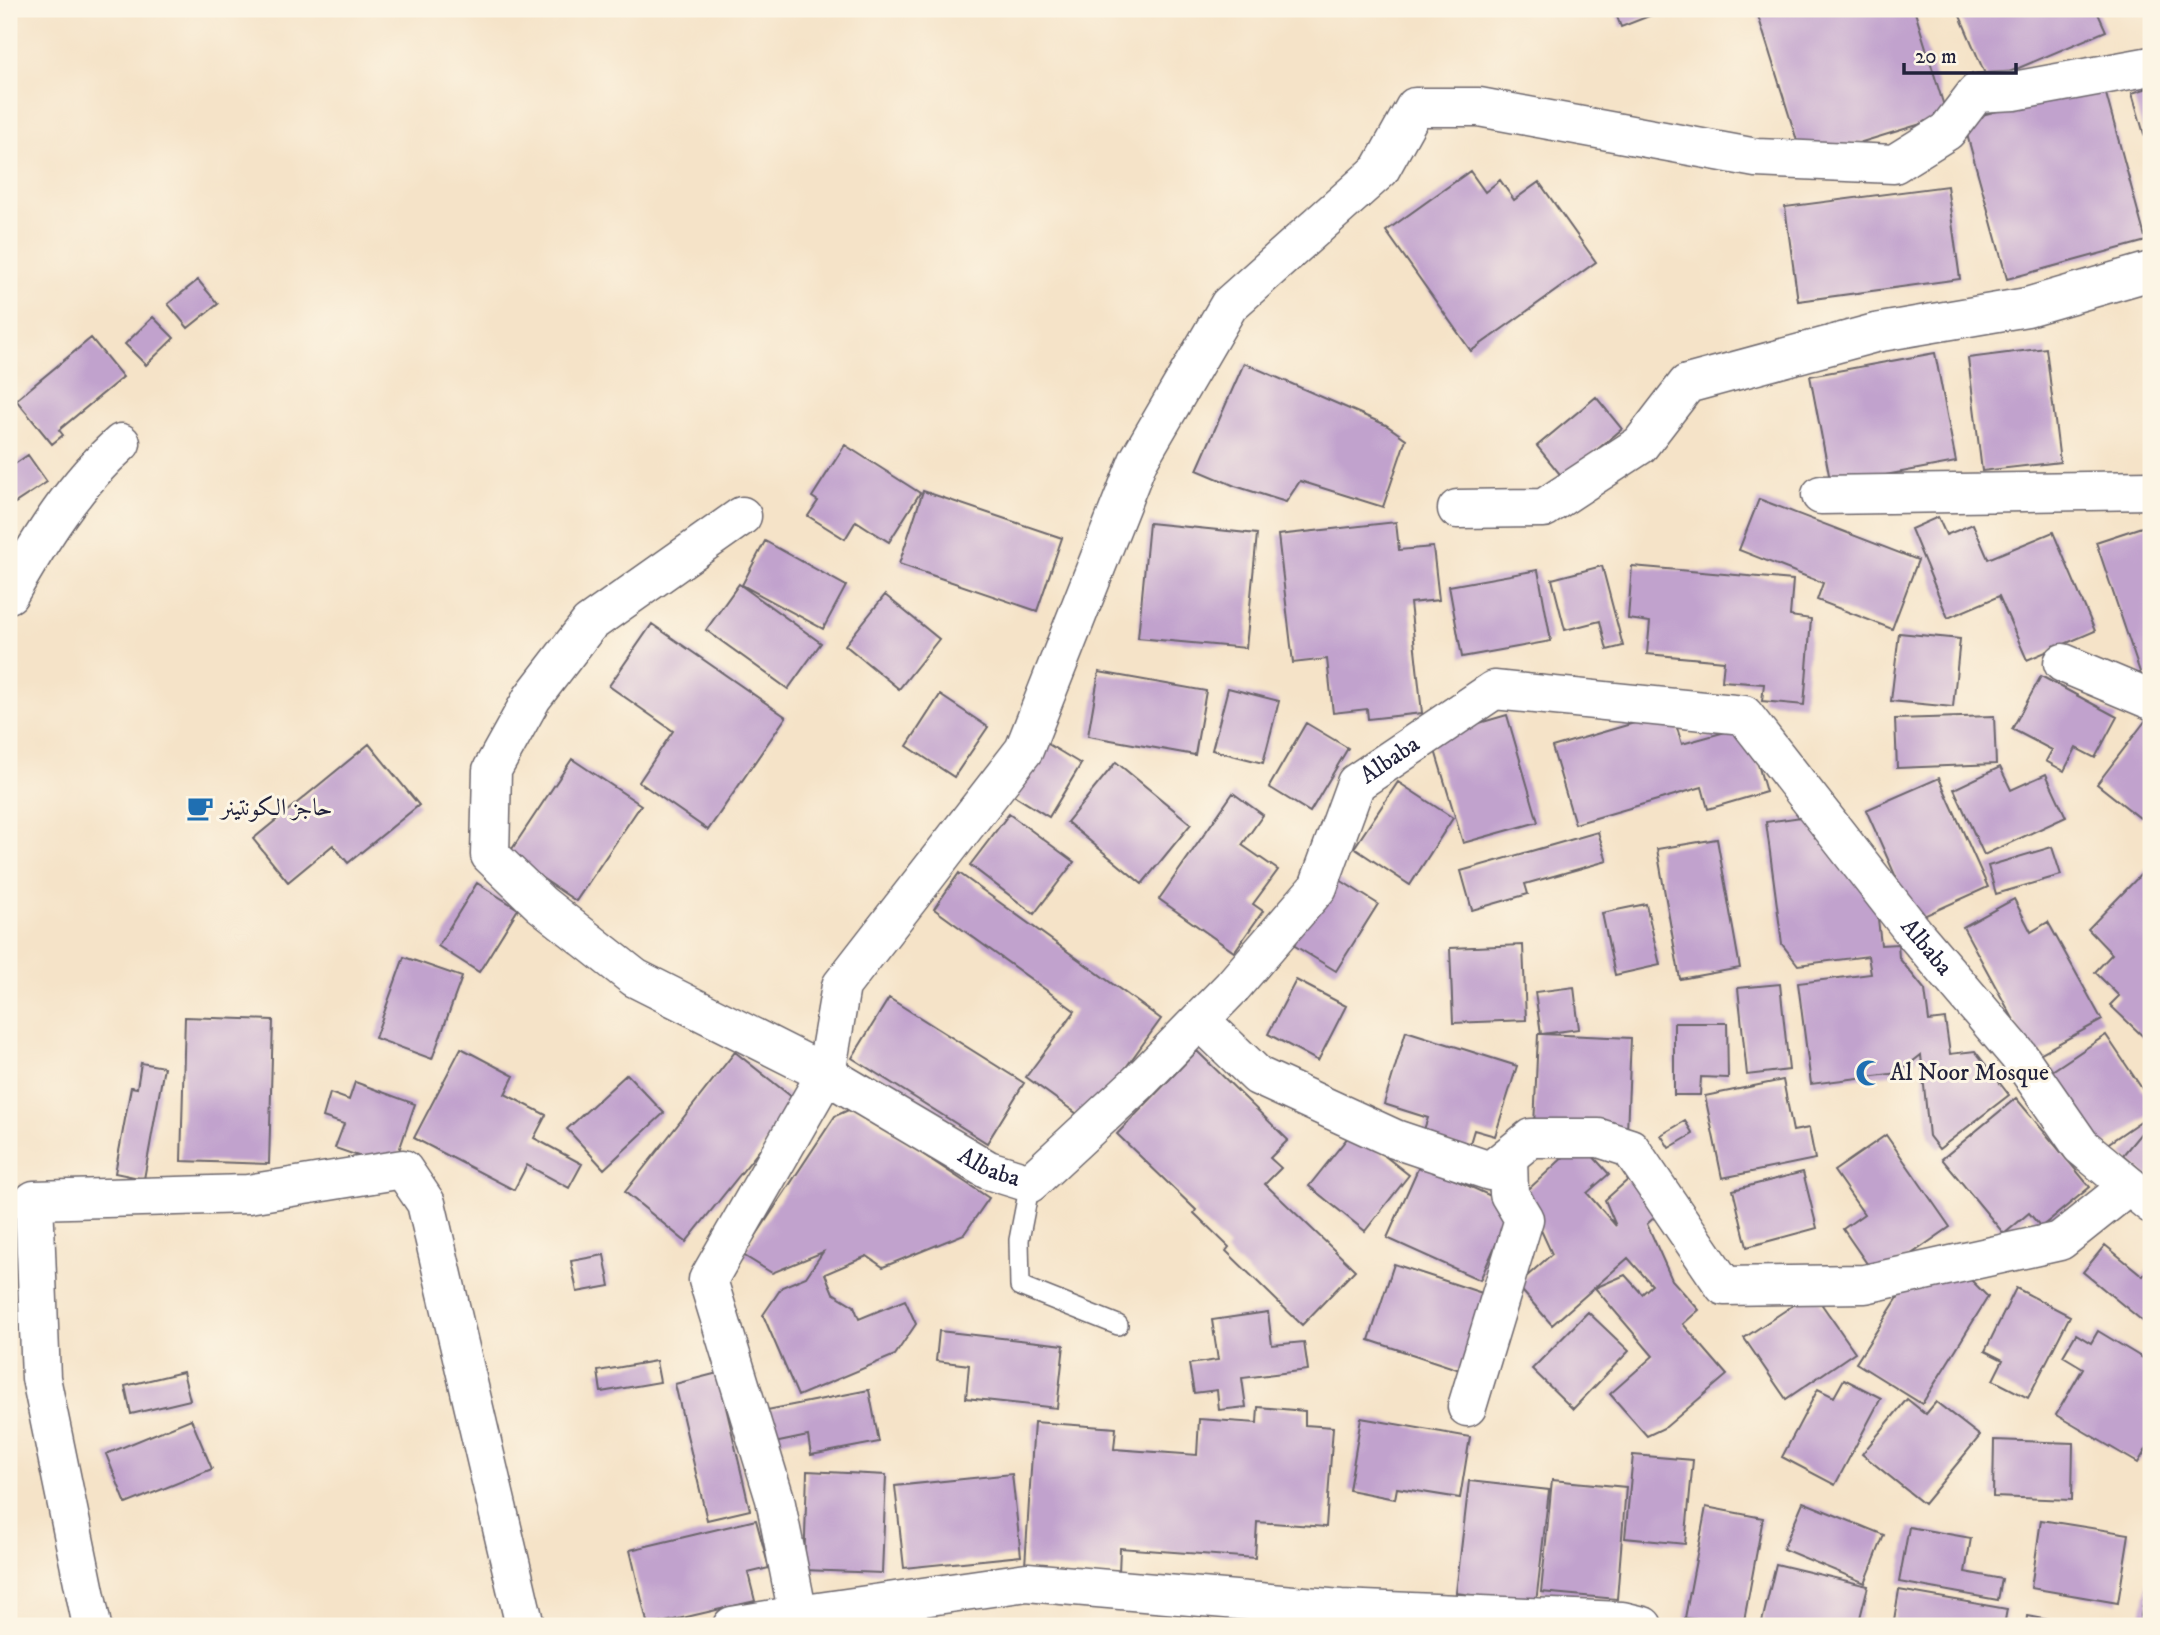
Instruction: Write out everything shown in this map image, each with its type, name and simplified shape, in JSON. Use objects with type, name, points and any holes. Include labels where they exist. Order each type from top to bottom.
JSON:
[{"type":"street","points":[[798,1615],[775,1499],[708,1280],[826,1074],[841,986],[1024,750],[1138,461],[1229,304],[1380,170],[1415,107],[1479,107],[1756,158],[1894,164],[1947,131],[1976,93],[2014,91],[2151,66]]},
{"type":"street","points":[[1457,509],[1544,508],[1640,445],[1687,384],[1875,333],[2027,307],[2151,271]]},
{"type":"street","points":[[9,594],[33,552],[93,467],[121,443]]},
{"type":"street","points":[[1821,495],[2151,490]]},
{"type":"street","name":"Albaba","points":[[743,516],[589,624],[532,698],[492,770],[489,855],[541,904],[635,978],[826,1074],[988,1170],[1030,1183],[1200,1020],[1318,887],[1356,783],[1494,690],[1744,715],[1915,934],[2018,1055],[2081,1146],[2140,1195]]},
{"type":"street","points":[[2063,663],[2151,700]]},
{"type":"street","points":[[1200,1020],[1258,1076],[1395,1139],[1490,1171],[1531,1138],[1599,1138],[1630,1148],[1724,1286],[1865,1284],[2060,1241],[2140,1195]]},
{"type":"street","points":[[1467,1407],[1524,1219],[1509,1194],[1508,1157]]},
{"type":"street","points":[[92,1626],[41,1378],[34,1200],[248,1194],[403,1170],[426,1203],[525,1626]]},
{"type":"street","points":[[732,1626],[1027,1582],[1341,1609],[1622,1621],[1643,1626]]},
{"type":"lane","points":[[1030,1183],[1019,1240],[1020,1286],[1118,1325]]},
{"type":"building","points":[[1614,9],[1667,9],[1621,27]]},
{"type":"building","points":[[1756,9],[1914,9],[1947,116],[1803,160]]},
{"type":"building","points":[[1957,9],[2096,9],[2106,31],[1988,81]]},
{"type":"building","points":[[2103,83],[2146,241],[2007,279],[1963,120]]},
{"type":"building","points":[[2151,87],[2151,158],[2132,93]]},
{"type":"building","points":[[1470,171],[1485,192],[1500,180],[1514,200],[1539,182],[1596,262],[1471,351],[1386,231]]},
{"type":"building","points":[[1947,186],[1960,279],[1798,301],[1785,207]]},
{"type":"building","points":[[198,280],[218,304],[188,328],[168,304]]},
{"type":"building","points":[[153,317],[174,338],[146,365],[125,344]]},
{"type":"building","points":[[91,338],[123,377],[59,430],[63,435],[52,444],[16,400]]},
{"type":"building","points":[[2046,348],[2060,462],[1982,471],[1968,358]]},
{"type":"building","points":[[1935,353],[1956,462],[1831,485],[1810,376]]},
{"type":"building","points":[[1244,363],[1386,425],[1406,439],[1383,507],[1300,481],[1286,502],[1235,486],[1197,470]]},
{"type":"building","points":[[1596,397],[1622,429],[1563,478],[1537,446]]},
{"type":"building","points":[[845,445],[920,493],[889,542],[856,521],[845,539],[808,516],[818,501],[812,497]]},
{"type":"building","points":[[28,455],[47,482],[15,503],[9,494],[9,468]]},
{"type":"building","points":[[923,491],[1062,538],[1037,611],[899,564]]},
{"type":"building","points":[[1759,499],[1918,560],[1892,629],[1817,600],[1823,583],[1739,550]]},
{"type":"building","points":[[1938,517],[1946,535],[1973,524],[1988,559],[2053,532],[2095,631],[2027,660],[1999,596],[1948,618],[1911,529]]},
{"type":"building","points":[[1396,522],[1399,550],[1433,547],[1439,600],[1410,603],[1422,713],[1368,719],[1367,709],[1333,713],[1327,659],[1293,663],[1278,535]]},
{"type":"building","points":[[1149,523],[1257,534],[1246,648],[1138,638]]},
{"type":"building","points":[[2151,524],[2151,675],[2142,678],[2096,542]]},
{"type":"building","points":[[765,541],[846,586],[823,629],[742,585]]},
{"type":"building","points":[[1602,566],[1623,646],[1607,650],[1600,621],[1565,630],[1552,579]]},
{"type":"building","points":[[1632,566],[1793,580],[1790,616],[1811,619],[1804,705],[1762,701],[1764,684],[1722,681],[1724,661],[1647,654],[1650,622],[1628,619]]},
{"type":"building","points":[[1538,570],[1551,641],[1462,657],[1449,586]]},
{"type":"building","points":[[739,584],[821,643],[788,689],[706,630]]},
{"type":"building","points":[[885,595],[939,639],[899,689],[845,645]]},
{"type":"building","points":[[652,624],[786,717],[708,830],[639,782],[673,731],[609,686]]},
{"type":"building","points":[[1899,633],[1960,639],[1953,707],[1891,701]]},
{"type":"building","points":[[1099,672],[1206,691],[1195,755],[1088,736]]},
{"type":"building","points":[[2041,676],[2117,717],[2095,758],[2076,748],[2064,771],[2046,761],[2052,750],[2012,729]]},
{"type":"building","points":[[1228,688],[1279,701],[1263,763],[1212,750]]},
{"type":"building","points":[[940,695],[988,727],[954,777],[907,746]]},
{"type":"building","points":[[1672,712],[1682,744],[1747,726],[1766,792],[1708,809],[1702,787],[1575,824],[1552,747]]},
{"type":"building","points":[[1507,715],[1538,822],[1463,843],[1431,737]]},
{"type":"building","points":[[1994,716],[1996,764],[1897,768],[1895,719]]},
{"type":"building","points":[[2149,716],[2151,804],[2140,818],[2097,784]]},
{"type":"building","points":[[1306,723],[1348,748],[1310,812],[1269,787]]},
{"type":"building","points":[[1033,735],[1081,764],[1049,817],[1002,788]]},
{"type":"building","points":[[369,744],[419,805],[348,863],[333,845],[288,882],[253,839]]},
{"type":"building","points":[[572,759],[641,805],[576,901],[508,855]]},
{"type":"building","points":[[1116,762],[1191,824],[1142,884],[1067,822]]},
{"type":"building","points":[[2000,767],[2011,790],[2046,774],[2066,817],[1984,855],[1954,789]]},
{"type":"building","points":[[1939,778],[1988,887],[1915,920],[1866,810]]},
{"type":"building","points":[[1398,782],[1453,818],[1410,885],[1354,848]]},
{"type":"building","points":[[1233,793],[1263,815],[1242,845],[1278,870],[1253,904],[1263,911],[1234,952],[1159,899]]},
{"type":"building","points":[[1009,814],[1074,862],[1034,914],[970,865]]},
{"type":"building","points":[[1808,816],[1876,902],[1881,945],[1898,944],[1899,958],[1925,990],[1929,1021],[1945,1019],[1950,1054],[1975,1051],[2009,1095],[1939,1149],[1929,1136],[1921,1055],[1898,1073],[1811,1084],[1798,983],[1871,974],[1868,956],[1798,965],[1782,944],[1766,822]]},
{"type":"building","points":[[1598,832],[1607,861],[1525,884],[1528,894],[1472,910],[1461,871]]},
{"type":"building","points":[[1717,839],[1740,968],[1680,979],[1657,849]]},
{"type":"building","points":[[2052,847],[2061,875],[1996,894],[1988,866]]},
{"type":"building","points":[[2151,864],[2150,1043],[2110,1005],[2119,996],[2095,972],[2112,954],[2088,929]]},
{"type":"building","points":[[959,873],[1161,1019],[1087,1121],[1026,1077],[1075,1011],[934,909]]},
{"type":"building","points":[[1332,875],[1378,904],[1336,971],[1290,943]]},
{"type":"building","points":[[477,883],[518,909],[479,972],[438,946]]},
{"type":"building","points":[[2014,899],[2031,932],[2048,922],[2102,1020],[2034,1057],[1963,927]]},
{"type":"building","points":[[1646,904],[1660,965],[1615,975],[1602,913]]},
{"type":"building","points":[[1523,945],[1526,1020],[1453,1023],[1450,948]]},
{"type":"building","points":[[404,957],[462,977],[432,1059],[375,1038]]},
{"type":"building","points":[[1296,980],[1346,1006],[1318,1061],[1268,1034]]},
{"type":"building","points":[[1780,984],[1789,1070],[1747,1075],[1738,988]]},
{"type":"building","points":[[1574,987],[1579,1029],[1542,1034],[1631,1038],[1627,1132],[1534,1127],[1538,1034],[1541,1034],[1535,992]]},
{"type":"building","points":[[889,998],[1024,1083],[987,1143],[852,1058]]},
{"type":"building","points":[[185,1017],[273,1020],[269,1164],[181,1161]]},
{"type":"building","points":[[1674,1023],[1727,1023],[1728,1078],[1701,1077],[1700,1095],[1674,1095]]},
{"type":"building","points":[[1406,1031],[1517,1066],[1495,1136],[1474,1130],[1468,1150],[1422,1135],[1428,1118],[1384,1104]]},
{"type":"building","points":[[2106,1035],[2151,1102],[2151,1114],[2097,1151],[2046,1075]]},
{"type":"building","points":[[461,1048],[514,1076],[505,1094],[546,1115],[534,1138],[582,1164],[569,1188],[527,1165],[514,1190],[414,1138]]},
{"type":"building","points":[[1197,1051],[1288,1140],[1270,1158],[1281,1168],[1265,1184],[1355,1270],[1302,1325],[1226,1251],[1229,1247],[1194,1213],[1196,1210],[1117,1134]]},
{"type":"building","points":[[735,1052],[798,1102],[686,1242],[625,1192]]},
{"type":"building","points":[[141,1063],[164,1067],[144,1179],[115,1173],[131,1087],[137,1088]]},
{"type":"building","points":[[627,1074],[664,1113],[604,1169],[567,1129]]},
{"type":"building","points":[[1783,1080],[1793,1131],[1809,1128],[1815,1159],[1722,1178],[1705,1096]]},
{"type":"building","points":[[355,1082],[415,1104],[393,1168],[335,1148],[344,1124],[323,1117],[330,1093],[349,1100]]},
{"type":"building","points":[[2016,1098],[2090,1187],[2041,1227],[2029,1213],[2004,1234],[1942,1159]]},
{"type":"building","points":[[853,1108],[989,1198],[964,1234],[883,1267],[867,1256],[825,1274],[833,1293],[854,1306],[859,1319],[905,1300],[916,1324],[895,1355],[798,1396],[763,1315],[782,1287],[806,1277],[823,1252],[772,1273],[743,1255],[835,1116]]},
{"type":"building","points":[[1685,1121],[1693,1134],[1669,1148],[1661,1135]]},
{"type":"building","points":[[2151,1121],[2151,1179],[2123,1155]]},
{"type":"building","points":[[1353,1131],[1409,1175],[1365,1231],[1309,1186]]},
{"type":"building","points":[[1886,1135],[1950,1227],[1877,1278],[1843,1229],[1864,1214],[1834,1171]]},
{"type":"building","points":[[1580,1142],[1609,1174],[1587,1193],[1616,1226],[1605,1200],[1638,1171],[1657,1215],[1647,1224],[1672,1280],[1699,1310],[1683,1324],[1727,1375],[1666,1427],[1647,1436],[1610,1394],[1653,1356],[1595,1288],[1625,1275],[1642,1294],[1652,1285],[1628,1258],[1552,1325],[1517,1285],[1552,1254],[1535,1217],[1519,1198]]},
{"type":"building","points":[[1420,1164],[1513,1206],[1480,1280],[1387,1238]]},
{"type":"building","points":[[1803,1172],[1817,1228],[1747,1247],[1733,1190]]},
{"type":"building","points":[[2105,1245],[2143,1276],[2151,1266],[2151,1328],[2083,1272]]},
{"type":"building","points":[[604,1255],[610,1286],[577,1292],[571,1261]]},
{"type":"building","points":[[1394,1264],[1491,1296],[1466,1372],[1369,1340]]},
{"type":"building","points":[[1966,1275],[1988,1297],[1922,1404],[1856,1363],[1906,1285]]},
{"type":"building","points":[[2016,1288],[2070,1316],[2028,1398],[1993,1380],[2003,1360],[1985,1351]]},
{"type":"building","points":[[1813,1292],[1855,1352],[1786,1399],[1744,1338]]},
{"type":"building","points":[[1268,1312],[1272,1345],[1304,1342],[1308,1370],[1242,1378],[1246,1407],[1219,1410],[1217,1390],[1194,1393],[1189,1364],[1218,1360],[1212,1320]]},
{"type":"building","points":[[1588,1312],[1629,1351],[1573,1409],[1532,1369]]},
{"type":"building","points":[[939,1331],[1064,1345],[1057,1408],[966,1398],[969,1365],[936,1361]]},
{"type":"building","points":[[2098,1331],[2151,1363],[2151,1441],[2138,1463],[2056,1415],[2083,1368],[2063,1356],[2076,1334],[2091,1343]]},
{"type":"building","points":[[656,1361],[660,1382],[601,1392],[598,1371]]},
{"type":"building","points":[[183,1372],[190,1400],[131,1414],[125,1386]]},
{"type":"building","points":[[718,1373],[750,1510],[707,1520],[675,1384]]},
{"type":"building","points":[[1844,1379],[1881,1398],[1835,1485],[1782,1457],[1818,1389],[1834,1397]]},
{"type":"building","points":[[869,1390],[879,1442],[811,1455],[808,1436],[774,1443],[767,1410]]},
{"type":"building","points":[[1907,1399],[1926,1414],[1936,1402],[1980,1436],[1924,1504],[1862,1454]]},
{"type":"building","points":[[1258,1407],[1305,1411],[1305,1425],[1333,1427],[1326,1527],[1257,1522],[1255,1558],[1120,1548],[1119,1573],[1025,1566],[1034,1422],[1116,1428],[1114,1449],[1197,1455],[1199,1419],[1257,1423]]},
{"type":"building","points":[[1361,1418],[1470,1437],[1460,1498],[1397,1488],[1395,1499],[1349,1490]]},
{"type":"building","points":[[191,1419],[212,1469],[126,1504],[106,1454]]},
{"type":"building","points":[[1994,1440],[2073,1443],[2072,1500],[1993,1497]]},
{"type":"building","points":[[1633,1455],[1693,1460],[1685,1544],[1625,1538]]},
{"type":"building","points":[[807,1471],[886,1475],[882,1573],[804,1570]]},
{"type":"building","points":[[1012,1474],[1021,1556],[904,1568],[895,1486]]},
{"type":"building","points":[[1552,1480],[1626,1487],[1617,1599],[1541,1592]]},
{"type":"building","points":[[1469,1481],[1549,1490],[1536,1603],[1456,1593]]},
{"type":"building","points":[[1803,1502],[1884,1535],[1865,1583],[1783,1549]]},
{"type":"building","points":[[1706,1507],[1763,1518],[1743,1626],[1685,1618]]},
{"type":"building","points":[[756,1520],[769,1568],[748,1573],[755,1601],[648,1626],[630,1550]]},
{"type":"building","points":[[2041,1520],[2129,1534],[2118,1603],[2031,1588]]},
{"type":"building","points":[[1909,1527],[1971,1538],[1965,1572],[2002,1579],[1998,1600],[1899,1582]]},
{"type":"building","points":[[1776,1564],[1868,1586],[1858,1626],[1761,1626]]},
{"type":"building","points":[[2147,1583],[2151,1584],[2151,1623],[2140,1621]]},
{"type":"building","points":[[1899,1590],[2007,1609],[2004,1626],[1893,1626]]},
{"type":"building","points":[[2028,1616],[2076,1625],[2076,1626],[2027,1626]]},
{"type":"building","points":[[372,1620],[373,1626],[345,1625]]},
{"type":"place","name":"حاجز الكونتينر","points":[[200,808]]},
{"type":"place","name":"Al Noor Mosque","points":[[1869,1073]]}]
